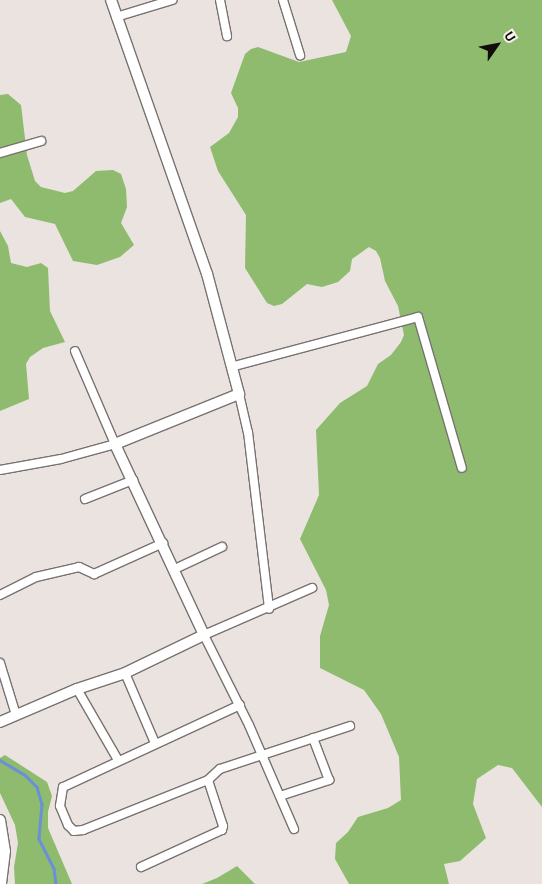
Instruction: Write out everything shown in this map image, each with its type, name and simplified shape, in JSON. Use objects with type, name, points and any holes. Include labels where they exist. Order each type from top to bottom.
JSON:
[{"type":"street","points":[[111,0],[178,187],[234,366],[248,432],[269,609]]},
{"type":"street","points":[[116,16],[169,0]]},
{"type":"street","points":[[220,0],[227,36]]},
{"type":"street","points":[[283,0],[300,55]]},
{"type":"street","points":[[0,153],[40,141]]},
{"type":"street","points":[[234,366],[418,317],[462,468]]},
{"type":"street","points":[[75,352],[115,444],[163,543],[204,635],[240,705],[294,829]]},
{"type":"street","points":[[0,470],[61,460],[115,444],[239,394]]},
{"type":"street","points":[[85,498],[133,480]]},
{"type":"street","points":[[0,594],[36,577],[79,567],[94,574],[163,543]]},
{"type":"street","points":[[175,569],[222,547]]},
{"type":"street","points":[[0,722],[76,689],[125,673],[204,635],[269,609],[312,588]]},
{"type":"street","points":[[0,663],[16,715]]},
{"type":"street","points":[[125,673],[155,743]]},
{"type":"street","points":[[76,689],[118,760]]},
{"type":"street","points":[[240,705],[63,787],[60,806],[74,830],[83,830],[208,780],[220,769],[263,757],[350,726]]},
{"type":"street","points":[[280,796],[329,780],[313,738]]},
{"type":"street","points":[[141,866],[222,830],[223,826],[208,780]]},
{"type":"street","points":[[0,820],[5,852],[1,884]]},
{"type":"green space","points":[[332,0],[542,0],[542,807],[512,768],[498,765],[477,779],[473,804],[486,838],[460,861],[444,864],[449,884],[349,884],[335,859],[336,843],[348,832],[358,817],[388,808],[401,800],[399,757],[381,714],[364,690],[320,668],[320,636],[329,605],[326,590],[300,539],[319,495],[316,430],[340,403],[367,386],[378,364],[391,355],[401,342],[404,335],[398,306],[385,281],[380,258],[376,251],[369,247],[352,259],[350,271],[338,282],[322,287],[307,284],[282,304],[274,306],[267,303],[245,268],[246,215],[218,171],[210,147],[229,133],[238,117],[238,108],[231,93],[245,54],[251,49],[258,47],[299,62],[346,52],[351,36]]},
{"type":"green space","points":[[8,94],[21,105],[27,155],[35,181],[41,187],[65,193],[73,191],[96,171],[113,170],[121,174],[126,189],[127,207],[121,223],[134,245],[120,257],[97,265],[73,261],[55,224],[25,217],[11,199],[0,203],[0,95]]},
{"type":"green space","points":[[0,231],[8,246],[11,263],[27,267],[41,263],[48,268],[50,311],[65,342],[43,348],[30,357],[26,364],[29,399],[0,411]]},
{"type":"green space","points":[[5,755],[47,782],[52,796],[48,812],[48,828],[72,884],[15,884],[14,867],[18,843],[15,825],[0,793],[0,758]]},
{"type":"green space","points":[[237,866],[255,884],[202,884],[217,878]]},
{"type":"waterway","points":[[0,760],[25,775],[37,787],[42,804],[39,839],[54,868],[56,884]]}]
